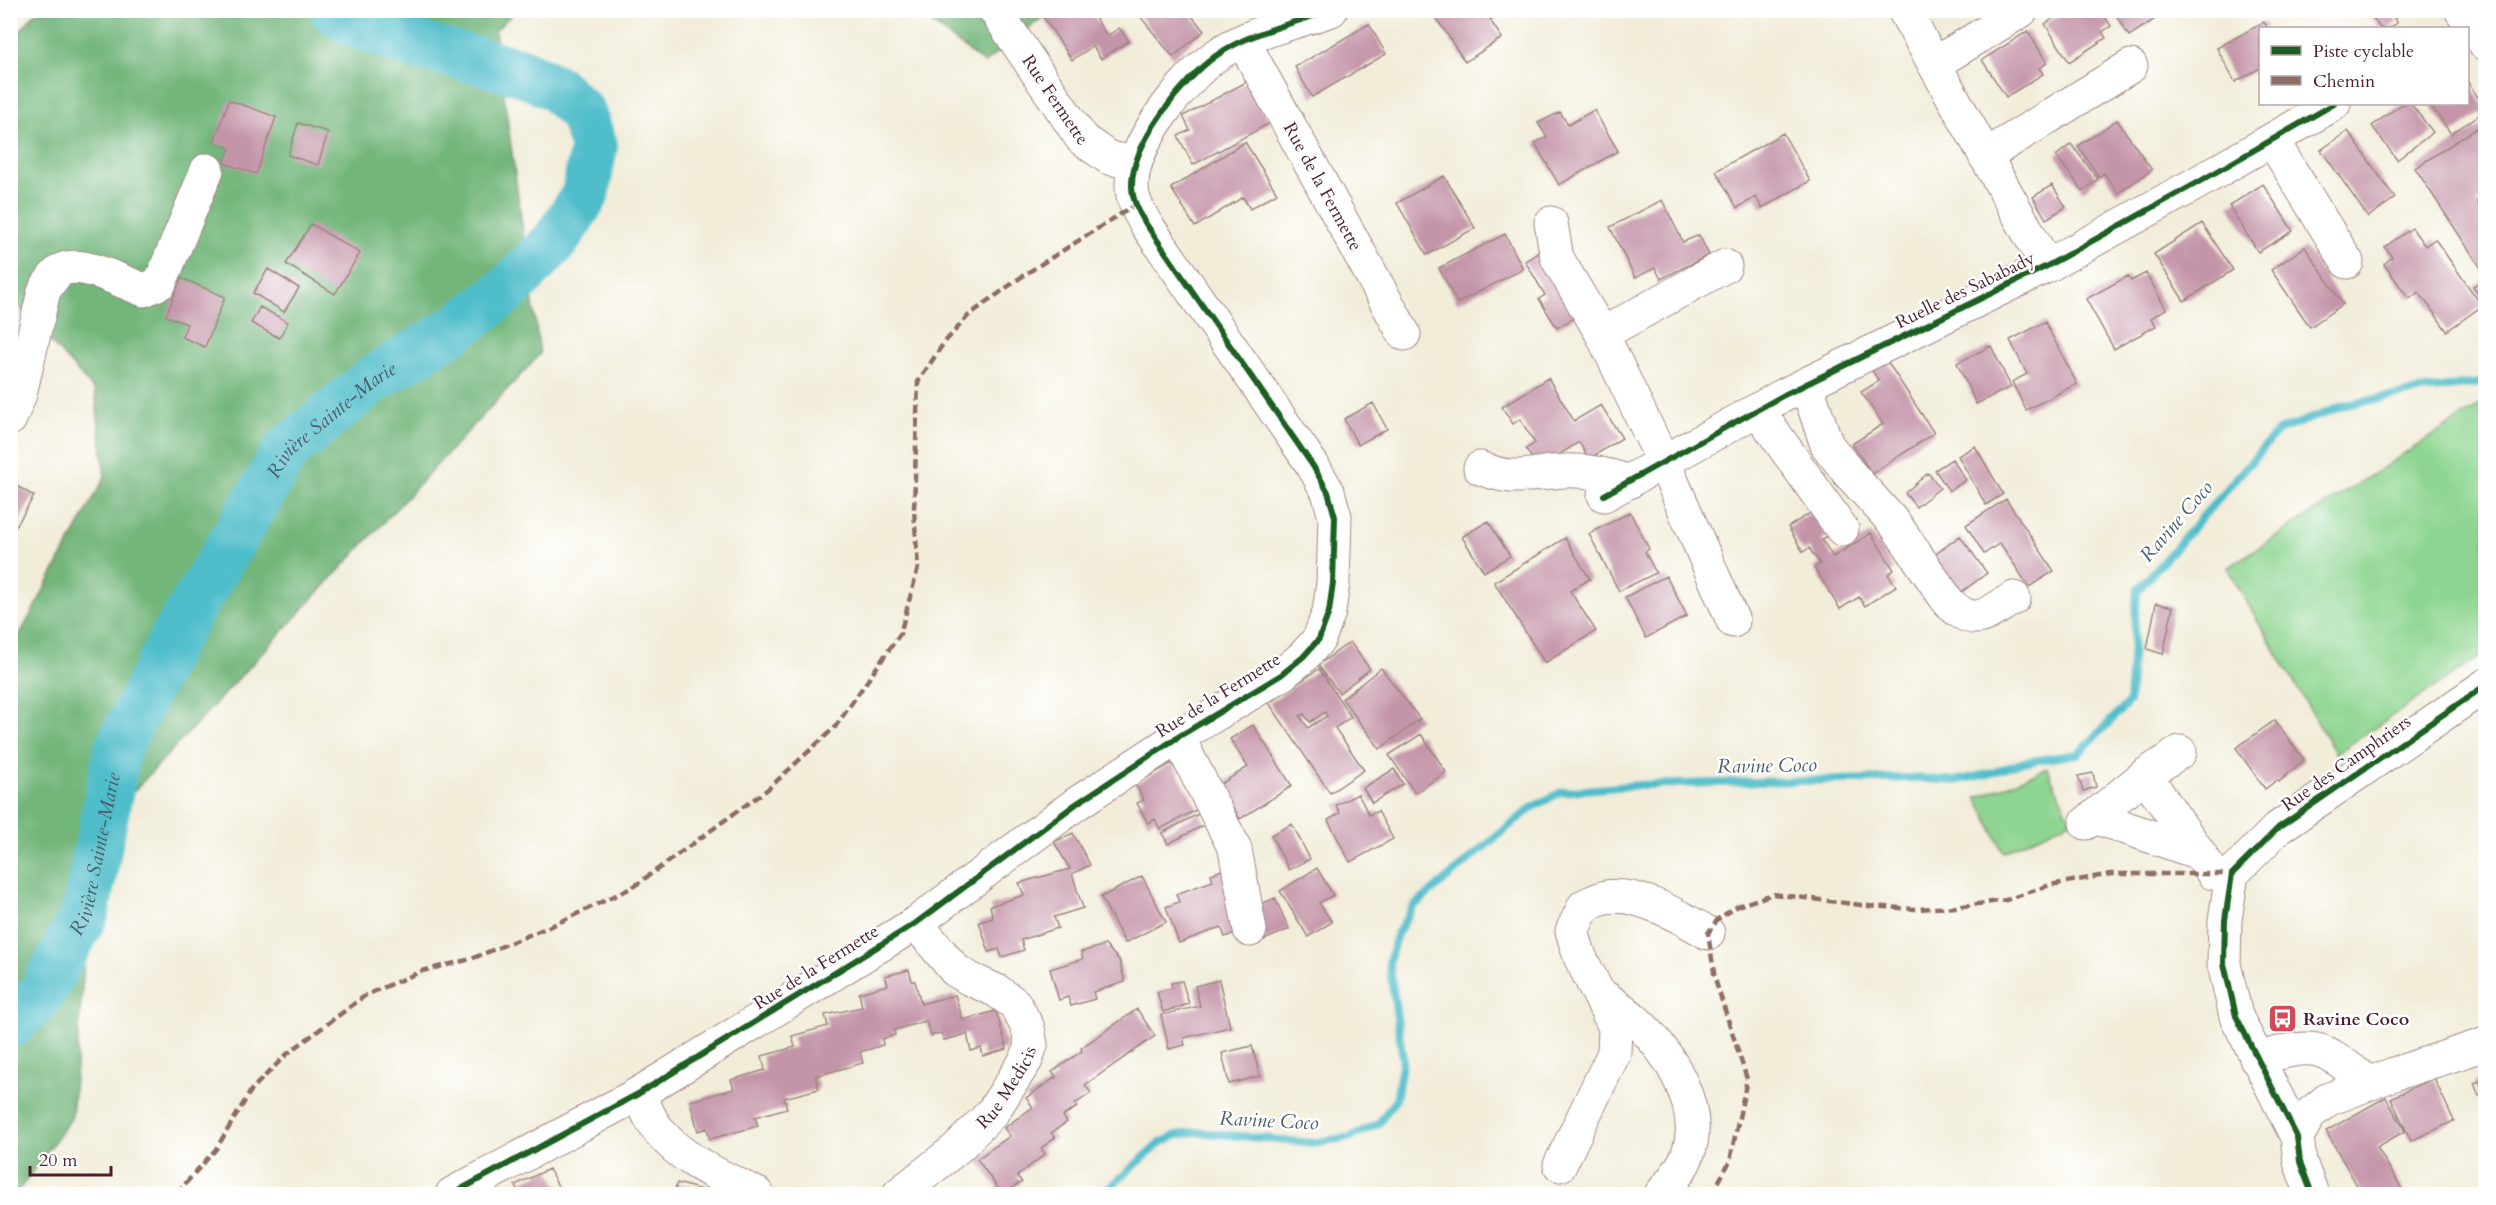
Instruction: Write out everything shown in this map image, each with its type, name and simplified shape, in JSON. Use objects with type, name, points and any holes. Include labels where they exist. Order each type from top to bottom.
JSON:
[{"type":"street","name":"Rue Fermette","points":[[995,10],[1082,140],[1109,158],[1135,163]]},
{"type":"street","name":"Rue de la Fermette","points":[[452,1194],[638,1094],[916,923],[1076,804],[1178,737],[1281,675],[1303,657],[1319,639],[1329,612],[1333,584],[1335,517],[1328,492],[1313,466],[1146,224],[1135,205],[1131,186],[1135,163],[1148,137],[1181,87],[1217,55],[1243,41],[1331,10]]},
{"type":"street","name":"Ruelle des Sababady","points":[[1904,10],[2047,266]]},
{"type":"street","points":[[1934,64],[2021,11]]},
{"type":"street","name":"Rue de la Fermette","points":[[1243,41],[1404,334]]},
{"type":"street","points":[[1985,156],[2131,66]]},
{"type":"street","name":"Ruelle des Sababady","points":[[1480,468],[1501,476],[1511,477],[1564,471],[1589,472],[1616,489],[1806,384],[2047,266],[2332,105]]},
{"type":"street","points":[[2272,140],[2347,262]]},
{"type":"street","points":[[14,400],[44,291],[54,276],[65,268],[83,267],[144,290],[160,284],[207,170]]},
{"type":"street","points":[[1551,223],[1557,258],[1602,334],[1664,463],[1733,621]]},
{"type":"street","points":[[1602,334],[1725,266]]},
{"type":"street","points":[[1806,384],[1827,445],[1895,524],[1949,603],[1960,614],[1969,618],[1979,617],[2014,598]]},
{"type":"street","points":[[1758,410],[1842,529]]},
{"type":"street","name":"Rue des Camphriers","points":[[2215,867],[2278,828],[2486,685]]},
{"type":"street","name":"Rue de la Fermette","points":[[1178,737],[1235,849],[1250,930]]},
{"type":"street","points":[[2180,752],[2145,776],[2090,820],[2215,867]]},
{"type":"street","points":[[2145,776],[2215,867],[2225,920],[2224,964],[2236,1016],[2297,1137],[2300,1162],[2312,1194]]},
{"type":"street","points":[[1560,1165],[1614,1053],[1615,1027],[1580,957],[1572,931],[1584,906],[1607,897],[1636,900],[1665,909],[1708,933]]},
{"type":"street","name":"Rue Medicis","points":[[899,1194],[956,1149],[992,1113],[1026,1060],[1031,1045],[1028,1028],[1015,1004],[997,991],[955,970],[916,923]]},
{"type":"street","points":[[1600,994],[1636,1020],[1681,1078],[1693,1120],[1688,1156],[1661,1194]]},
{"type":"street","points":[[2297,1137],[2310,1114],[2327,1100],[2369,1083],[2486,1044]]},
{"type":"street","points":[[2256,1059],[2295,1048],[2313,1047],[2334,1056],[2369,1083]]},
{"type":"street","points":[[638,1094],[657,1129],[674,1148],[693,1161],[757,1194]]},
{"type":"green space","points":[[37,11],[515,11],[495,31],[540,354],[94,834],[72,1117],[16,1194],[10,1194],[11,651],[105,477],[95,391],[11,298],[11,42]]},
{"type":"green space","points":[[916,11],[1051,11],[984,63]]},
{"type":"green space","points":[[2485,402],[2485,653],[2336,754],[2227,568]]},
{"type":"green space","points":[[2047,768],[2071,821],[2003,852],[1977,798]]},
{"type":"building","points":[[1024,10],[1090,10],[1107,36],[1119,28],[1129,41],[1101,59],[1093,46],[1072,60],[1040,12],[1029,19]]},
{"type":"building","points":[[1135,10],[1187,10],[1204,31],[1173,57]]},
{"type":"building","points":[[1431,10],[1493,10],[1497,16],[1490,20],[1502,38],[1465,62]]},
{"type":"building","points":[[2066,10],[2101,10],[2111,26],[2102,32],[2106,38],[2069,62],[2045,24]]},
{"type":"building","points":[[2113,10],[2169,10],[2129,36]]},
{"type":"building","points":[[2367,10],[2406,10],[2394,19],[2397,23],[2391,27],[2379,27]]},
{"type":"building","points":[[2264,22],[2267,27],[2259,27],[2259,69],[2235,82],[2217,48]]},
{"type":"building","points":[[1369,24],[1386,54],[1312,97],[1295,67]]},
{"type":"building","points":[[2028,31],[2047,63],[2039,68],[2043,74],[2006,97],[1982,60]]},
{"type":"building","points":[[1248,81],[1270,123],[1193,165],[1178,136],[1190,130],[1183,116]]},
{"type":"building","points":[[2469,84],[2486,110],[2451,134],[2431,105],[2469,105]]},
{"type":"building","points":[[229,100],[276,117],[256,174],[224,163],[230,148],[214,142]]},
{"type":"building","points":[[2401,105],[2412,105],[2433,132],[2397,160],[2372,126]]},
{"type":"building","points":[[1594,110],[1618,151],[1559,185],[1535,143],[1547,137],[1538,123],[1560,112],[1568,125]]},
{"type":"building","points":[[2117,120],[2152,170],[2118,193],[2104,173],[2099,177],[2078,146]]},
{"type":"building","points":[[2486,122],[2486,196],[2477,202],[2486,215],[2486,265],[2481,268],[2415,168]]},
{"type":"building","points":[[298,123],[328,132],[318,165],[288,155]]},
{"type":"building","points":[[2348,131],[2395,198],[2368,217],[2321,150]]},
{"type":"building","points":[[1783,133],[1810,181],[1762,208],[1756,197],[1737,208],[1716,171]]},
{"type":"building","points":[[1245,142],[1277,193],[1250,209],[1243,197],[1195,227],[1171,188]]},
{"type":"building","points":[[2071,144],[2098,179],[2083,191],[2056,156]]},
{"type":"building","points":[[1444,176],[1475,228],[1427,255],[1397,203]]},
{"type":"building","points":[[2263,184],[2293,231],[2258,252],[2229,206]]},
{"type":"building","points":[[2052,185],[2066,207],[2046,219],[2033,197]]},
{"type":"building","points":[[1662,200],[1683,242],[1699,235],[1709,255],[1661,279],[1655,268],[1635,278],[1610,227]]},
{"type":"building","points":[[2202,223],[2233,270],[2184,301],[2154,254]]},
{"type":"building","points":[[311,224],[360,253],[335,294],[286,264]]},
{"type":"building","points":[[2412,228],[2425,246],[2435,239],[2482,306],[2447,331],[2419,292],[2409,299],[2384,264],[2392,257],[2385,247]]},
{"type":"building","points":[[1505,234],[1523,269],[1457,303],[1439,268]]},
{"type":"building","points":[[2305,247],[2343,304],[2310,327],[2271,270]]},
{"type":"building","points":[[1541,251],[1579,315],[1557,328],[1539,299],[1545,295],[1525,261]]},
{"type":"building","points":[[268,269],[299,288],[284,312],[253,293]]},
{"type":"building","points":[[2146,273],[2166,309],[2151,318],[2156,326],[2114,349],[2086,299],[2128,276],[2131,281]]},
{"type":"building","points":[[181,278],[225,297],[205,347],[182,337],[187,324],[166,316]]},
{"type":"building","points":[[2486,279],[2486,308],[2473,286]]},
{"type":"building","points":[[260,307],[288,322],[279,338],[251,323]]},
{"type":"building","points":[[2045,322],[2077,384],[2026,410],[2012,382],[2027,374],[2010,340]]},
{"type":"building","points":[[1991,346],[2011,387],[1976,404],[1957,363]]},
{"type":"building","points":[[1883,355],[1934,433],[1872,474],[1852,444],[1883,424],[1861,392],[1879,381],[1868,365]]},
{"type":"building","points":[[1548,378],[1574,421],[1601,405],[1622,438],[1589,459],[1579,442],[1538,468],[1526,449],[1535,443],[1520,419],[1513,424],[1502,407]]},
{"type":"building","points":[[1373,403],[1387,429],[1358,445],[1344,419]]},
{"type":"building","points":[[1975,446],[2003,494],[1986,505],[1958,456]]},
{"type":"building","points":[[1952,459],[1966,480],[1949,491],[1935,470]]},
{"type":"building","points":[[1928,473],[1940,488],[1916,507],[1905,493]]},
{"type":"building","points":[[10,482],[34,496],[15,528],[10,525]]},
{"type":"building","points":[[2006,499],[2054,571],[2029,587],[2000,543],[1984,554],[1966,525]]},
{"type":"building","points":[[1630,512],[1649,549],[1645,552],[1656,573],[1619,591],[1589,534]]},
{"type":"building","points":[[1812,512],[1827,536],[1822,540],[1833,557],[1871,533],[1894,570],[1888,574],[1896,586],[1865,606],[1859,597],[1840,609],[1814,568],[1820,564],[1809,548],[1803,552],[1788,527]]},
{"type":"building","points":[[1488,521],[1510,556],[1484,572],[1462,537]]},
{"type":"building","points":[[1960,536],[1987,573],[1956,596],[1929,559]]},
{"type":"building","points":[[1565,538],[1590,579],[1570,591],[1596,631],[1545,663],[1494,582]]},
{"type":"building","points":[[1666,576],[1687,616],[1646,638],[1625,597]]},
{"type":"building","points":[[2156,603],[2173,607],[2163,654],[2147,649]]},
{"type":"building","points":[[1350,642],[1370,669],[1339,693],[1318,665]]},
{"type":"building","points":[[1381,668],[1420,719],[1380,749],[1342,699]]},
{"type":"building","points":[[1319,669],[1351,717],[1335,728],[1364,770],[1330,793],[1269,703]],"holes":[[[1325,712],[1327,716],[1308,728],[1300,716],[1304,714],[1310,722]]]},
{"type":"building","points":[[2275,720],[2304,760],[2279,782],[2277,780],[2265,789],[2236,748]]},
{"type":"building","points":[[1253,725],[1292,786],[1240,819],[1219,785],[1248,767],[1230,739]]},
{"type":"building","points":[[1421,734],[1446,772],[1415,793],[1389,755]]},
{"type":"building","points":[[1172,763],[1198,809],[1160,829],[1155,819],[1148,823],[1137,803],[1144,800],[1135,784]]},
{"type":"building","points":[[1394,769],[1403,784],[1372,803],[1363,788]]},
{"type":"building","points":[[2093,773],[2096,787],[2083,791],[2078,776]]},
{"type":"building","points":[[1358,794],[1369,815],[1378,811],[1393,839],[1350,862],[1328,820],[1340,813],[1336,805]]},
{"type":"building","points":[[1200,813],[1206,824],[1168,844],[1162,833]]},
{"type":"building","points":[[1292,824],[1310,859],[1289,870],[1271,835]]},
{"type":"building","points":[[1073,833],[1090,865],[1072,874],[1083,908],[1054,917],[1058,928],[1021,940],[1024,950],[1002,957],[999,949],[989,952],[979,922],[993,918],[990,906],[1024,895],[1019,883],[1070,869],[1054,842]]},
{"type":"building","points":[[1317,868],[1333,895],[1319,903],[1332,922],[1308,937],[1280,891]]},
{"type":"building","points":[[1225,869],[1245,930],[1225,937],[1221,927],[1179,943],[1166,907],[1179,902],[1176,894],[1213,881],[1211,874]]},
{"type":"building","points":[[1142,876],[1166,922],[1125,943],[1101,897]]},
{"type":"building","points":[[1275,898],[1289,929],[1264,940],[1250,909]]},
{"type":"building","points":[[1105,945],[1119,960],[1125,982],[1093,992],[1095,999],[1071,1006],[1068,997],[1059,1000],[1050,969],[1083,959],[1081,952]]},
{"type":"building","points":[[909,970],[912,981],[915,981],[921,1004],[955,995],[963,1020],[996,1011],[1007,1049],[983,1056],[981,1048],[971,1051],[967,1034],[944,1040],[941,1033],[931,1036],[926,1021],[894,1030],[895,1035],[882,1039],[883,1045],[860,1052],[863,1063],[815,1076],[819,1089],[784,1098],[787,1108],[755,1117],[758,1126],[710,1139],[707,1128],[698,1131],[690,1101],[734,1089],[731,1080],[765,1070],[762,1056],[795,1047],[792,1036],[828,1026],[825,1015],[862,1007],[859,993],[888,985],[885,976]]},
{"type":"building","points":[[1219,980],[1230,1027],[1183,1038],[1185,1045],[1169,1049],[1161,1015],[1200,1006],[1195,986]]},
{"type":"building","points":[[1182,981],[1189,1004],[1163,1012],[1157,992],[1172,988],[1171,983]]},
{"type":"building","points":[[1137,1009],[1155,1036],[1085,1085],[1091,1093],[1075,1104],[1077,1107],[1063,1116],[1067,1122],[1051,1133],[1055,1138],[1041,1148],[1045,1154],[1017,1176],[1022,1182],[1002,1194],[977,1159],[1010,1136],[1004,1128],[1033,1107],[1026,1098],[1056,1077],[1052,1072],[1082,1051],[1081,1048]]},
{"type":"building","points":[[1252,1046],[1260,1076],[1229,1084],[1222,1053]]},
{"type":"building","points":[[2434,1078],[2454,1121],[2411,1141],[2391,1098]]},
{"type":"building","points":[[2486,1079],[2486,1094],[2479,1096],[2474,1083]]},
{"type":"building","points":[[2386,1097],[2405,1131],[2377,1147],[2405,1194],[2362,1194],[2326,1131]]},
{"type":"building","points":[[549,1169],[562,1194],[520,1194],[515,1185]]},
{"type":"building","points":[[677,1183],[709,1192],[708,1194],[674,1194]]},
{"type":"waterway","name":"Rivière Sainte-Marie","points":[[10,1025],[40,996],[85,914],[118,748],[172,641],[287,450],[375,378],[455,329],[509,289],[556,240],[585,195],[594,146],[582,113],[556,88],[521,72],[401,41],[352,22],[333,10]]},
{"type":"waterway","name":"Ravine Coco","points":[[1102,1194],[1160,1143],[1177,1135],[1196,1132],[1312,1143],[1350,1137],[1378,1124],[1396,1099],[1403,1059],[1389,962],[1397,934],[1413,907],[1533,807],[1561,792],[1640,785],[1913,778],[1954,781],[1988,774],[2024,762],[2078,754],[2129,702],[2137,591],[2278,431],[2346,405],[2418,391],[2486,382]]},
{"type":"marked path","points":[[176,1194],[216,1149],[252,1089],[287,1054],[366,995],[422,971],[471,959],[558,923],[633,887],[768,789],[835,727],[900,634],[918,568],[914,510],[918,382],[943,344],[969,315],[1024,275],[1135,205]]},
{"type":"marked path","points":[[1712,1194],[1730,1161],[1747,1079],[1715,979],[1708,933],[1718,919],[1738,906],[1773,894],[1869,906],[1915,909],[1956,907],[2006,900],[2050,885],[2111,874],[2232,874]]},
{"type":"cycle path","points":[[452,1194],[638,1094],[916,923],[1076,804],[1178,737],[1281,675],[1303,657],[1319,639],[1329,612],[1333,583],[1335,517],[1328,492],[1313,466],[1146,224],[1138,210],[1132,186],[1134,169],[1150,132],[1175,95],[1204,66],[1229,47],[1272,29],[1331,10]]},
{"type":"cycle path","points":[[1604,495],[1784,395],[2047,266],[2332,105]]},
{"type":"cycle path","points":[[2312,1194],[2300,1162],[2297,1137],[2236,1016],[2224,964],[2225,920],[2232,874],[2278,828],[2486,685]]},
{"type":"place","name":"Ravine Coco","points":[[2282,1019]]}]
